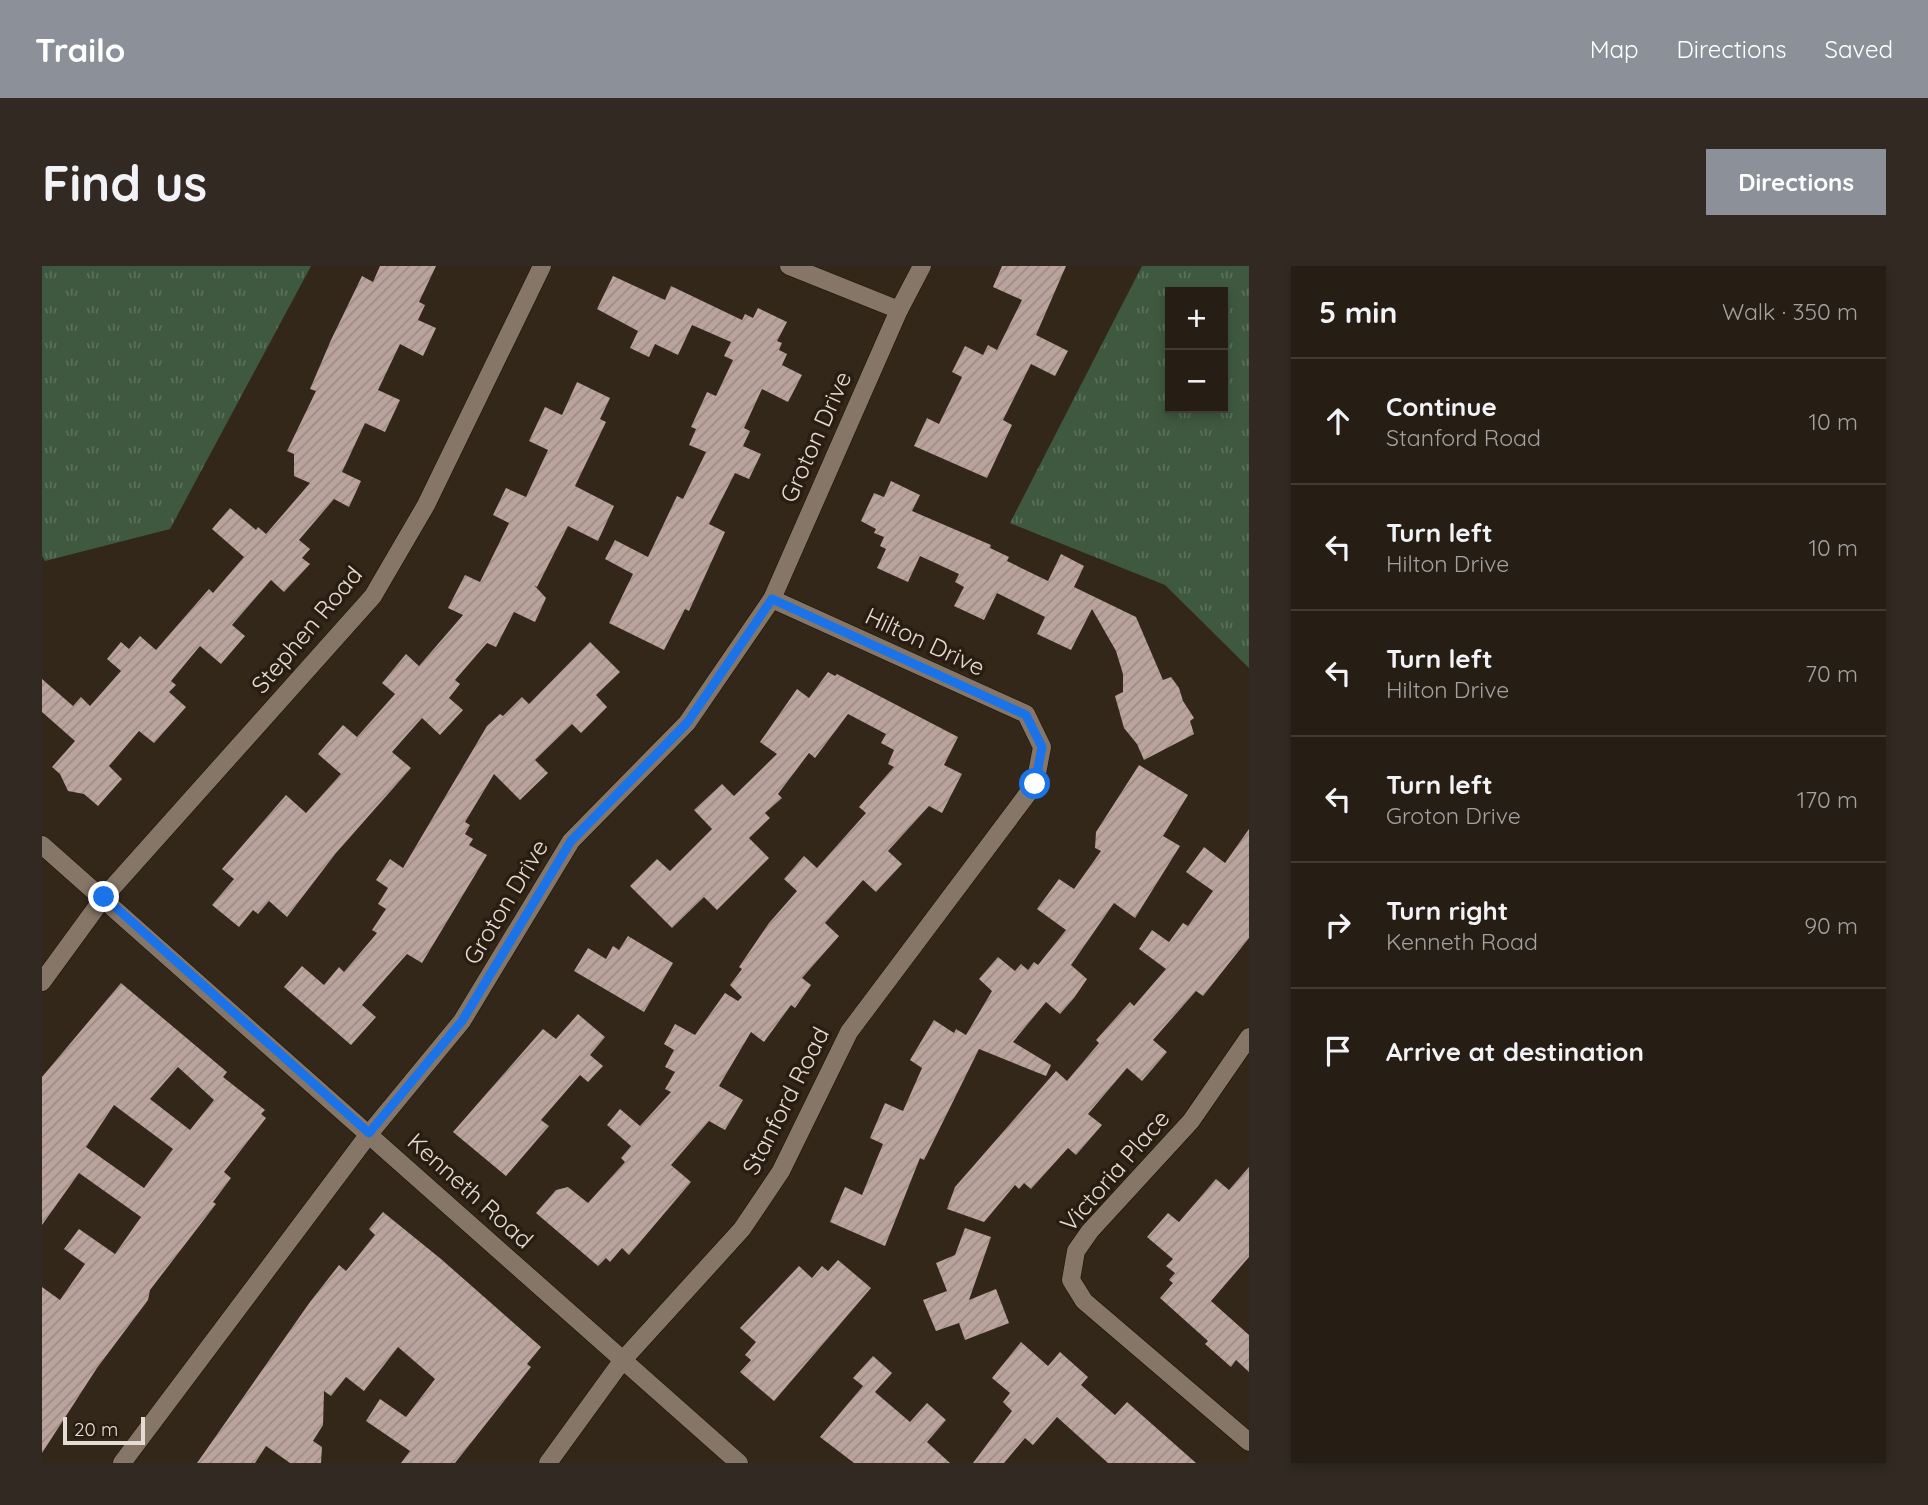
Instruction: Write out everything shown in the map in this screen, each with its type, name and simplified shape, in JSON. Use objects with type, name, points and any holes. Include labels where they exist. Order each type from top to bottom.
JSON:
[{"type":"street","name":"Stephen Road","points":[[42,982],[104,897],[373,596],[426,505],[542,266]]},
{"type":"street","points":[[789,266],[898,310]]},
{"type":"street","name":"Groton Drive","points":[[122,1463],[369,1133],[462,1021],[571,841],[687,723],[772,599],[898,310],[922,266]]},
{"type":"street","name":"Hilton Drive","points":[[772,599],[1026,715],[1042,747]]},
{"type":"street","name":"Stanford Road","points":[[548,1463],[622,1361],[742,1229],[781,1171],[849,1032],[1035,784],[1042,747]]},
{"type":"street","name":"Kenneth Road","points":[[42,845],[104,897],[739,1463]]},
{"type":"street","name":"Victoria Place","points":[[1249,1037],[1191,1121],[1090,1231],[1076,1251],[1070,1280],[1084,1301],[1249,1442]]},
{"type":"green space","points":[[42,266],[311,266],[170,529],[45,561],[42,556]]},
{"type":"green space","points":[[1142,266],[1249,266],[1249,668],[1165,585],[1010,523]]},
{"type":"building","points":[[380,266],[436,266],[419,302],[425,305],[418,320],[436,328],[423,356],[400,344],[378,390],[400,400],[385,432],[365,423],[342,472],[361,481],[349,507],[334,499],[299,540],[310,549],[302,558],[310,564],[284,592],[271,580],[232,625],[245,636],[221,664],[200,646],[171,681],[176,685],[169,692],[186,707],[154,743],[139,731],[109,766],[122,779],[98,806],[84,794],[68,791],[60,774],[52,767],[75,741],[42,712],[42,679],[73,706],[81,697],[90,706],[121,671],[107,659],[121,642],[129,649],[140,636],[156,650],[209,589],[213,593],[244,557],[212,529],[230,508],[256,530],[258,527],[266,534],[310,483],[294,476],[294,454],[287,451],[316,391],[310,389],[331,340],[362,276],[373,282]]},
{"type":"building","points":[[1002,266],[1066,266],[1036,335],[1068,351],[1055,376],[1031,364],[1003,420],[1012,425],[987,478],[914,446],[927,418],[939,424],[962,377],[952,372],[965,346],[983,355],[988,345],[997,350],[1022,300],[993,287]]},
{"type":"building","points":[[613,276],[665,300],[671,286],[742,320],[745,314],[753,318],[758,308],[787,322],[777,341],[782,343],[779,350],[787,354],[782,365],[802,375],[788,402],[762,389],[744,428],[750,431],[743,446],[761,454],[749,479],[735,473],[709,524],[725,532],[689,611],[685,609],[664,650],[609,623],[633,574],[605,559],[615,540],[648,557],[677,496],[683,499],[706,452],[689,445],[696,429],[691,427],[707,392],[716,396],[733,360],[724,356],[731,342],[692,325],[678,355],[655,344],[649,357],[630,348],[638,331],[597,309]]},
{"type":"building","points":[[577,382],[610,398],[600,419],[606,422],[575,486],[614,506],[598,541],[568,526],[537,587],[534,585],[546,598],[535,622],[514,612],[496,647],[487,643],[455,680],[460,684],[449,698],[463,710],[440,735],[422,718],[392,752],[411,768],[336,853],[287,917],[269,901],[258,914],[253,910],[239,927],[212,905],[234,879],[222,869],[286,795],[306,813],[341,774],[318,754],[343,725],[357,737],[395,694],[382,683],[406,654],[419,666],[463,615],[448,608],[465,575],[480,582],[509,523],[493,515],[506,488],[526,497],[548,450],[529,441],[545,407],[562,415]]},
{"type":"building","points":[[891,481],[920,495],[912,511],[991,545],[990,548],[1009,557],[1007,561],[1048,581],[1061,554],[1084,566],[1074,587],[1136,617],[1163,680],[1171,677],[1194,718],[1190,721],[1194,734],[1144,760],[1137,744],[1124,728],[1115,696],[1123,692],[1123,674],[1116,651],[1092,609],[1071,650],[1037,634],[1045,617],[997,593],[984,620],[954,606],[964,587],[955,582],[959,574],[920,556],[908,582],[877,568],[886,549],[880,546],[884,537],[874,533],[876,529],[861,521],[874,493],[884,497]]},
{"type":"building","points":[[590,642],[620,672],[596,695],[607,707],[581,733],[572,724],[535,760],[548,773],[520,800],[494,774],[465,822],[470,825],[465,834],[473,839],[469,845],[487,855],[422,963],[407,954],[362,1005],[376,1017],[351,1045],[284,987],[302,966],[324,985],[339,967],[344,972],[377,933],[372,930],[386,909],[378,904],[388,888],[376,880],[390,859],[403,868],[487,726],[500,714],[503,716],[522,697],[529,704]]},
{"type":"building","points":[[828,672],[835,676],[837,674],[958,737],[944,765],[962,774],[942,813],[929,806],[888,851],[902,864],[876,892],[863,880],[825,923],[839,936],[802,978],[811,985],[795,1008],[791,1005],[764,1042],[751,1032],[719,1086],[743,1100],[725,1130],[709,1121],[671,1165],[691,1182],[629,1255],[622,1248],[610,1262],[606,1258],[598,1266],[536,1213],[556,1190],[568,1187],[588,1203],[625,1162],[621,1158],[631,1146],[607,1125],[620,1109],[640,1126],[671,1092],[665,1089],[675,1072],[665,1067],[674,1050],[664,1044],[675,1024],[695,1035],[725,993],[738,1001],[742,997],[730,985],[742,969],[739,967],[769,923],[797,891],[784,879],[804,856],[817,868],[866,813],[859,807],[894,767],[888,764],[894,750],[881,743],[886,734],[848,714],[815,758],[809,753],[778,794],[782,798],[765,813],[770,818],[749,838],[769,858],[717,910],[704,897],[672,928],[630,886],[657,859],[670,871],[712,829],[694,810],[722,784],[734,796],[777,754],[760,742],[797,689],[809,698]]},
{"type":"building","points":[[1139,765],[1188,795],[1163,836],[1180,846],[1135,918],[1114,903],[1071,965],[1087,979],[1074,998],[1060,1014],[1046,1002],[1013,1042],[1051,1065],[1046,1076],[979,1049],[924,1160],[920,1158],[885,1246],[830,1222],[845,1187],[862,1195],[883,1144],[870,1138],[885,1103],[903,1111],[922,1068],[910,1060],[934,1020],[954,1033],[956,1029],[966,1035],[992,991],[979,979],[998,957],[1015,971],[1021,964],[1028,970],[1034,962],[1038,965],[1066,930],[1037,909],[1059,879],[1074,889],[1101,851],[1095,848],[1096,832]]},
{"type":"building","points":[[1249,829],[1249,938],[1203,996],[1196,991],[1153,1040],[1167,1052],[1142,1081],[1127,1068],[1088,1114],[1102,1125],[1076,1155],[1068,1148],[1031,1189],[1024,1183],[1019,1189],[1015,1185],[984,1222],[947,1209],[955,1187],[1056,1071],[1067,1081],[1099,1043],[1096,1040],[1130,1002],[1134,1006],[1166,969],[1139,949],[1152,930],[1169,942],[1183,923],[1188,926],[1213,891],[1186,872],[1204,847],[1225,863]]},
{"type":"building","points":[[628,936],[673,963],[644,1012],[574,971],[588,948],[606,959],[613,946],[619,950]]},
{"type":"building","points":[[121,983],[227,1072],[223,1077],[265,1110],[261,1114],[266,1118],[224,1172],[231,1178],[213,1202],[216,1204],[150,1290],[148,1300],[97,1368],[42,1453],[42,1287],[60,1300],[85,1264],[64,1249],[79,1229],[115,1254],[141,1217],[79,1173],[42,1225],[42,1077]],"holes":[[[178,1067],[214,1100],[190,1130],[150,1099]],[[114,1105],[173,1149],[144,1188],[86,1147]]]},
{"type":"building","points":[[578,1014],[605,1037],[590,1055],[603,1066],[588,1082],[580,1075],[541,1120],[549,1126],[506,1176],[453,1132],[543,1029],[556,1039]]},
{"type":"building","points":[[1249,1167],[1249,1257],[1211,1301],[1249,1335],[1249,1372],[1236,1360],[1231,1367],[1205,1344],[1208,1341],[1160,1298],[1173,1283],[1169,1280],[1175,1273],[1166,1266],[1173,1259],[1147,1237],[1168,1213],[1179,1222],[1216,1179],[1229,1190]]},
{"type":"building","points":[[383,1212],[541,1347],[527,1364],[531,1367],[455,1463],[401,1463],[410,1451],[366,1421],[380,1399],[406,1417],[435,1379],[398,1347],[364,1391],[346,1377],[331,1396],[324,1391],[323,1425],[313,1441],[322,1447],[321,1463],[290,1463],[266,1446],[255,1463],[197,1463],[310,1302],[339,1265],[346,1271],[375,1235],[369,1229]]},
{"type":"building","points":[[965,1228],[991,1237],[969,1300],[996,1289],[1009,1323],[965,1340],[959,1323],[936,1331],[923,1300],[947,1291],[936,1263],[955,1255]]},
{"type":"building","points":[[838,1260],[871,1288],[774,1401],[740,1372],[751,1360],[745,1355],[756,1342],[740,1328],[799,1266],[812,1278],[822,1266],[828,1271]]},
{"type":"building","points":[[1021,1342],[1048,1366],[1060,1352],[1088,1377],[1081,1385],[1115,1415],[1127,1402],[1196,1463],[1108,1463],[1057,1417],[1033,1445],[1025,1438],[1004,1463],[973,1463],[1012,1411],[1003,1402],[1010,1393],[992,1378]]},
{"type":"building","points":[[873,1356],[892,1373],[875,1392],[910,1422],[927,1403],[946,1420],[927,1442],[950,1463],[854,1463],[820,1437],[863,1386],[853,1378]]},
{"type":"route","points":[[104,897],[369,1133],[462,1021],[571,841],[687,723],[772,599],[1026,715],[1042,747],[1035,784]]}]
